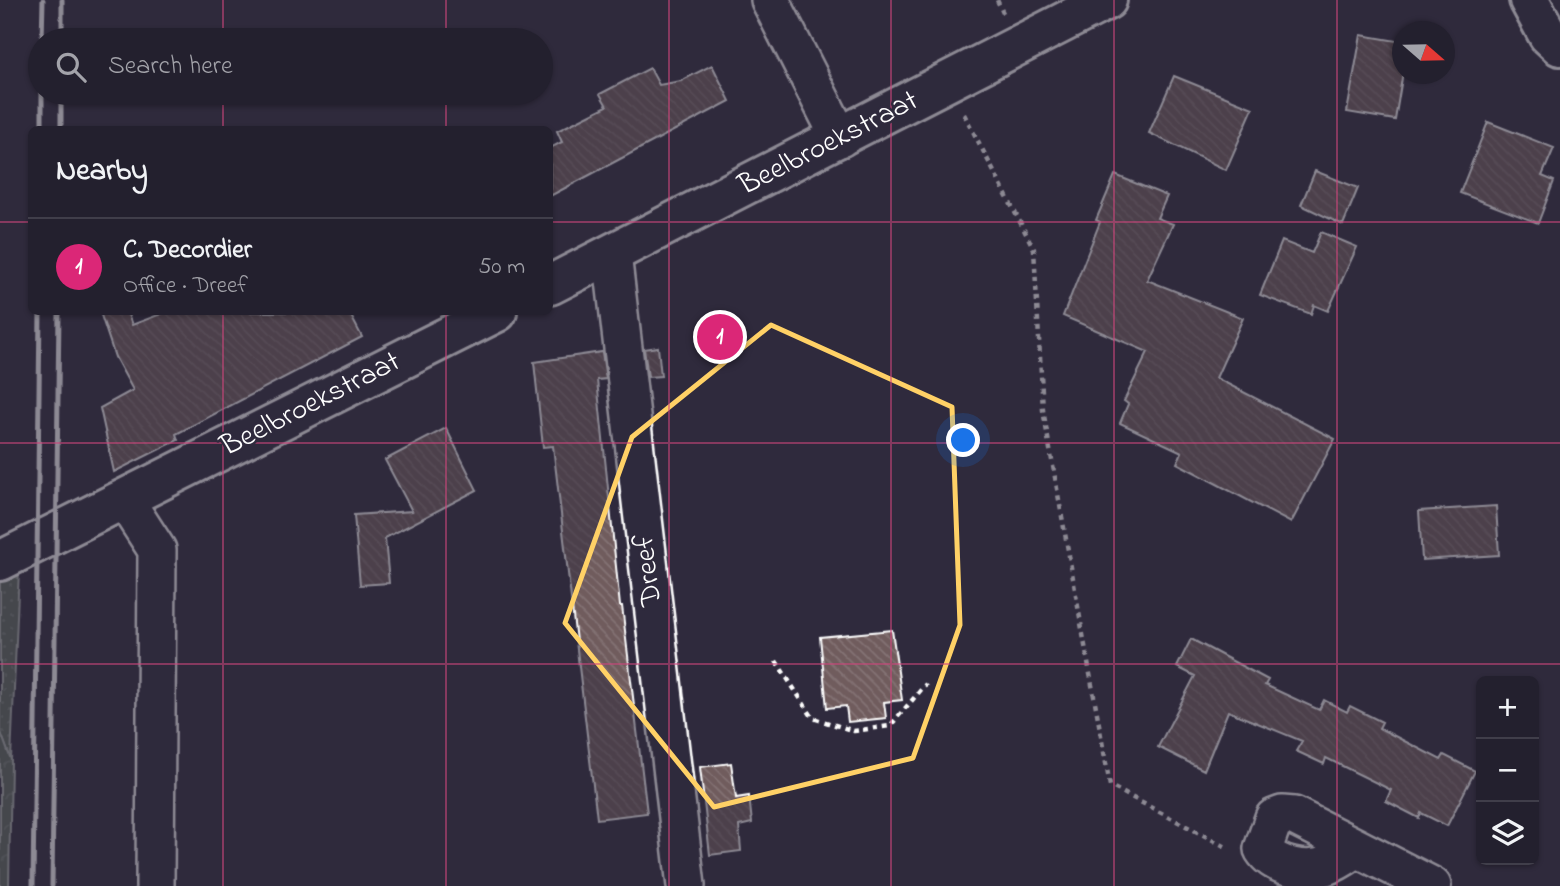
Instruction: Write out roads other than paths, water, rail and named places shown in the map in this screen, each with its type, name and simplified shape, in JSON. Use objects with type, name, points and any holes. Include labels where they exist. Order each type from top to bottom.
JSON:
[{"type":"street","points":[[770,0],[840,138]]},
{"type":"street","name":"Beelbroekstraat","points":[[553,284],[1107,0]]},
{"type":"street","points":[[1529,0],[1548,35],[1560,46]]},
{"type":"street","name":"Dreef","points":[[612,254],[686,886]]},
{"type":"street","name":"Beelbroekstraat","points":[[0,561],[491,315]]},
{"type":"street","points":[[124,499],[157,550],[155,886]]},
{"type":"street","points":[[1263,849],[1267,856],[1280,863],[1303,870],[1328,865],[1357,848],[1432,886]]},
{"type":"railway","points":[[42,28],[43,0]]},
{"type":"railway","points":[[62,0],[62,28]]},
{"type":"railway","points":[[42,105],[42,126]]},
{"type":"railway","points":[[61,105],[61,126]]},
{"type":"railway","points":[[33,886],[40,315]]},
{"type":"railway","points":[[52,886],[59,315]]},
{"type":"place","name":"C. Decordier","points":[[720,337]]}]
